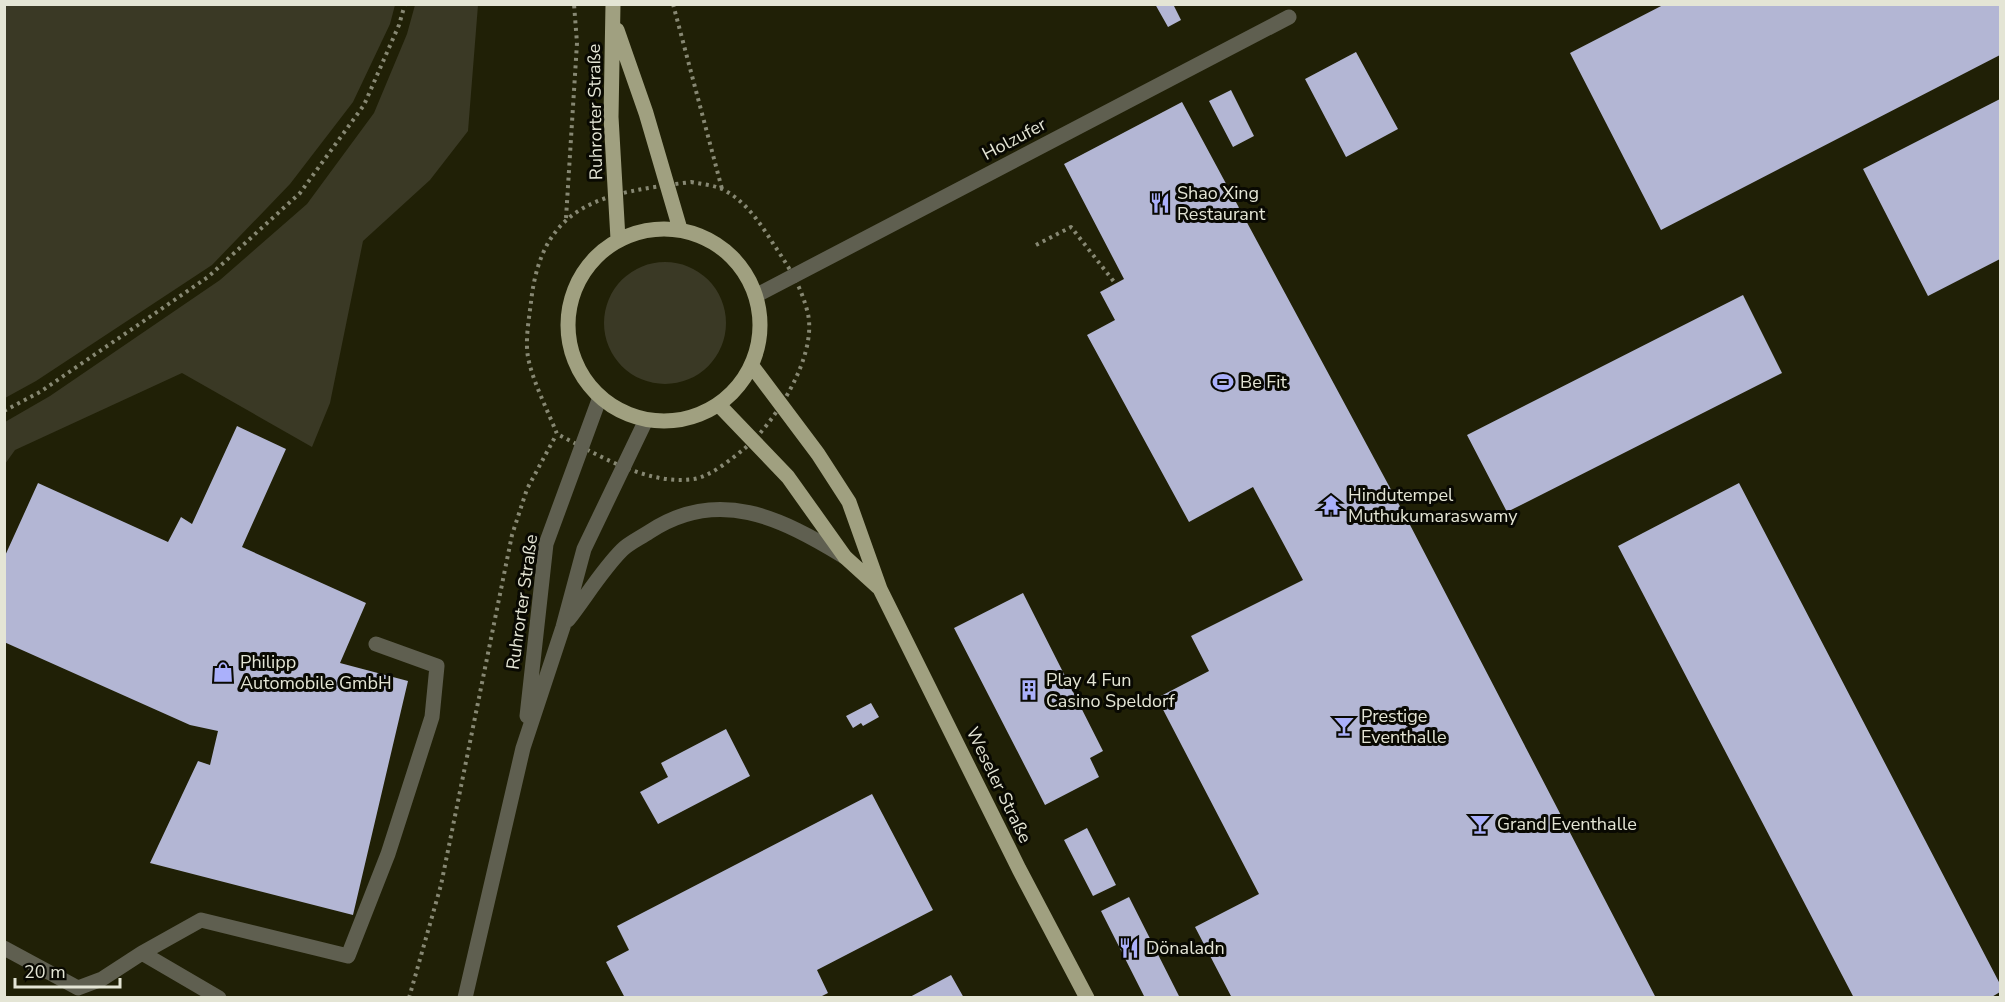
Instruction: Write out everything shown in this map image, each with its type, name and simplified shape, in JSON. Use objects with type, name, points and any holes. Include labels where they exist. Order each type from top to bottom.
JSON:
[{"type":"main road","name":"Ruhrorter Straße","points":[[614,4],[611,117],[618,239]]},
{"type":"main road","name":"Ruhrorter Straße","points":[[614,21],[680,229]]},
{"type":"main road","points":[[648,229],[680,229],[706,237],[728,251],[745,271],[757,294],[761,318],[760,335],[752,366],[738,387],[719,405],[696,416],[671,421],[646,420],[621,411],[600,397],[580,373],[569,344],[568,314],[576,284],[593,258],[618,239],[648,229]]},
{"type":"main road","name":"Weseler Straße","points":[[752,366],[781,408],[818,454],[849,502],[880,589],[1019,868],[1087,998]]},
{"type":"main road","name":"Weseler Straße","points":[[719,405],[788,477],[845,556],[880,589]]},
{"type":"street","name":"Holzufer","points":[[757,294],[795,277],[1289,17]]},
{"type":"street","name":"Ruhrorter Straße","points":[[523,748],[546,544],[600,397]]},
{"type":"street","name":"Ruhrorter Straße","points":[[465,998],[523,748],[563,627],[584,549],[646,420]]},
{"type":"street","name":"Ruhrorter Straße","points":[[563,627],[622,550],[662,523],[697,511],[727,508],[760,514],[802,531],[845,556]]},
{"type":"street","points":[[4,948],[75,993],[201,920],[348,957],[388,854],[432,717],[437,666],[376,644]]},
{"type":"street","points":[[142,953],[219,998]]},
{"type":"path","points":[[4,411],[40,392],[208,277],[300,193],[364,105],[399,25],[405,4]]},
{"type":"path","points":[[566,218],[577,43],[574,4]]},
{"type":"path","points":[[673,4],[722,189]]},
{"type":"path","points":[[691,182],[722,189],[756,216],[795,277],[808,316],[805,354],[781,408],[755,440],[726,463],[695,479],[657,477],[624,466],[557,434],[528,357],[534,276],[541,254],[566,218],[616,193],[691,182]]},
{"type":"path","points":[[1036,245],[1071,227],[1115,284]]},
{"type":"path","points":[[409,998],[441,885],[512,535],[527,489],[557,434]]},
{"type":"shaded area","points":[[4,5],[395,5],[390,24],[353,102],[290,184],[212,265],[36,381],[5,398]]},
{"type":"shaded area","points":[[415,5],[478,5],[468,131],[430,180],[363,241],[330,403],[312,447],[182,373],[15,450],[5,464],[5,422],[50,396],[220,280],[307,204],[374,113],[407,34]]},
{"type":"shaded area","points":[[665,262],[688,267],[699,272],[708,280],[716,289],[721,300],[726,323],[721,346],[716,357],[708,366],[699,374],[688,379],[665,384],[642,379],[631,374],[622,366],[614,357],[609,346],[604,323],[609,300],[614,289],[622,280],[631,272],[642,267]]},
{"type":"building","points":[[1155,4],[1173,4],[1181,20],[1168,27]]},
{"type":"building","points":[[1665,4],[2000,4],[2000,55],[1661,230],[1570,53]]},
{"type":"building","points":[[1356,52],[1398,129],[1346,157],[1305,79]]},
{"type":"building","points":[[1231,90],[1254,136],[1233,147],[1209,101]]},
{"type":"building","points":[[2000,99],[2000,259],[1928,296],[1863,169]]},
{"type":"building","points":[[1182,102],[1409,523],[1656,998],[1232,998],[1195,927],[1259,894],[1157,698],[1209,671],[1191,636],[1303,580],[1253,487],[1189,522],[1087,335],[1115,320],[1100,292],[1124,279],[1064,164]]},
{"type":"building","points":[[1743,295],[1782,373],[1507,512],[1467,435]]},
{"type":"building","name":"Philipp Automobile GmbH","points":[[237,426],[286,449],[242,547],[366,603],[340,663],[408,681],[353,915],[150,863],[198,761],[210,765],[218,731],[190,725],[4,642],[4,558],[38,483],[168,542],[181,517],[192,524]]},
{"type":"building","points":[[1739,483],[2000,984],[2000,992],[1990,998],[1854,998],[1618,546]]},
{"type":"building","name":"Play 4 Fun Casino Speldorf","points":[[1023,593],[1103,751],[1090,758],[1099,777],[1045,805],[954,628]]},
{"type":"building","points":[[871,703],[879,717],[863,726],[861,723],[853,728],[846,716]]},
{"type":"building","points":[[726,729],[750,776],[658,824],[640,792],[668,777],[661,763]]},
{"type":"building","points":[[872,794],[933,910],[817,970],[828,993],[818,998],[625,998],[606,962],[629,950],[617,926]]},
{"type":"building","points":[[1087,828],[1116,885],[1093,896],[1064,840]]},
{"type":"building","points":[[1129,897],[1180,998],[1145,998],[1101,911]]},
{"type":"building","points":[[951,975],[964,998],[908,998]]},
{"type":"place","name":"Shao Xing Restaurant","points":[[1160,203]]},
{"type":"place","name":"Be Fit","points":[[1223,382]]},
{"type":"place","name":"Hindutempel Muthukumaraswamy","points":[[1331,505]]},
{"type":"place","name":"Philipp Automobile GmbH","points":[[223,672]]},
{"type":"place","name":"Play 4 Fun Casino Speldorf","points":[[1029,690]]},
{"type":"place","name":"Prestige Eventhalle","points":[[1344,726]]},
{"type":"place","name":"Grand Eventhalle","points":[[1480,824]]},
{"type":"place","name":"Dönaladn","points":[[1129,948]]}]
